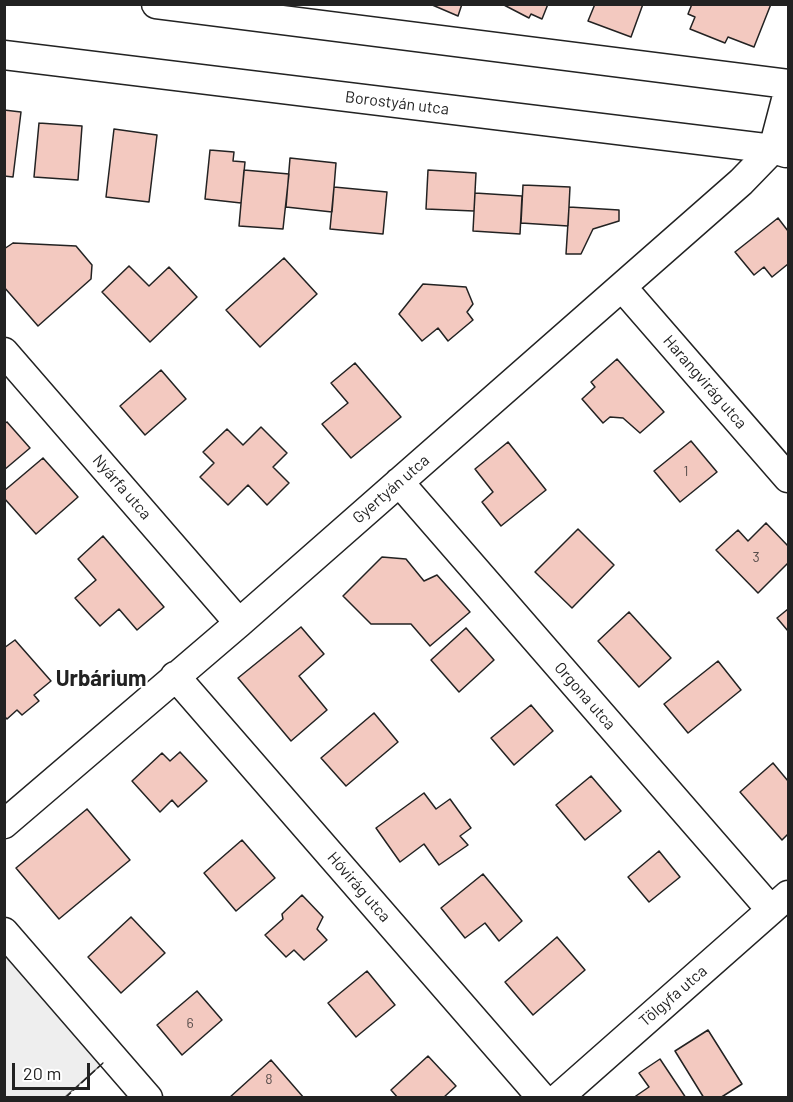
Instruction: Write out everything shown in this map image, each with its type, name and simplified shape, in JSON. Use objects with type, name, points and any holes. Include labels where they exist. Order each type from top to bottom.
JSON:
[{"type":"street","points":[[156,4],[789,84]]},
{"type":"street","name":"Borostyán utca","points":[[4,55],[781,151]]},
{"type":"street","points":[[781,151],[789,92]]},
{"type":"street","name":"Gyertyán utca","points":[[8,814],[239,623],[741,182],[781,151]]},
{"type":"street","name":"Harangvirág utca","points":[[622,287],[789,478]]},
{"type":"street","name":"Nyárfa utca","points":[[4,351],[239,623]]},
{"type":"street","name":"Orgona utca","points":[[399,482],[780,903]]},
{"type":"street","name":"Hóvirág utca","points":[[175,676],[542,1098]]},
{"type":"street","name":"Tölgyfa utca","points":[[558,1098],[780,903]]},
{"type":"street","points":[[4,932],[148,1098]]},
{"type":"shaded area","points":[[4,949],[103,1063],[65,1097],[5,1097]]},
{"type":"building","points":[[430,4],[462,4],[458,16]]},
{"type":"building","points":[[502,4],[548,4],[542,19],[531,14],[529,18]]},
{"type":"building","points":[[595,4],[643,4],[631,37],[588,21]]},
{"type":"building","points":[[692,4],[771,4],[754,47],[728,37],[725,43],[690,29],[695,17],[688,14]]},
{"type":"building","points":[[4,110],[21,112],[13,177],[4,176]]},
{"type":"building","points":[[39,123],[82,126],[78,180],[34,177]]},
{"type":"building","points":[[114,129],[157,135],[149,202],[106,197]]},
{"type":"building","points":[[210,150],[234,152],[233,161],[245,162],[241,203],[205,199]]},
{"type":"building","points":[[290,158],[336,163],[332,212],[286,207]]},
{"type":"building","points":[[244,170],[289,174],[283,229],[239,226]]},
{"type":"building","points":[[428,170],[476,173],[474,211],[426,209]]},
{"type":"building","points":[[523,185],[570,187],[568,226],[521,223]]},
{"type":"building","points":[[334,187],[387,192],[383,234],[330,229]]},
{"type":"building","points":[[475,193],[522,196],[520,234],[473,231]]},
{"type":"building","points":[[569,207],[619,210],[619,221],[593,229],[581,254],[566,254]]},
{"type":"building","points":[[778,218],[788,231],[788,264],[772,277],[764,267],[754,275],[735,252]]},
{"type":"building","points":[[13,243],[76,246],[92,265],[91,279],[38,326],[4,287],[4,249]]},
{"type":"building","points":[[284,258],[317,294],[260,347],[226,310]]},
{"type":"building","points":[[129,266],[149,286],[169,267],[197,297],[150,342],[102,292]]},
{"type":"building","points":[[423,284],[466,287],[473,304],[467,312],[473,320],[448,341],[438,328],[422,341],[399,314]]},
{"type":"building","points":[[617,359],[664,412],[640,433],[623,418],[610,417],[603,423],[582,399],[595,387],[591,382]]},
{"type":"building","points":[[355,363],[401,417],[351,458],[322,424],[348,403],[331,383]]},
{"type":"building","points":[[161,370],[186,399],[145,435],[120,406]]},
{"type":"building","points":[[7,422],[30,448],[4,470],[4,424]]},
{"type":"building","points":[[261,427],[287,453],[273,467],[289,483],[267,505],[248,485],[228,505],[200,477],[214,463],[203,452],[227,429],[243,445]]},
{"type":"building","points":[[691,441],[717,472],[680,502],[654,471]]},
{"type":"building","points":[[508,442],[546,490],[501,526],[482,502],[493,492],[475,469]]},
{"type":"building","points":[[43,458],[78,497],[36,534],[4,498],[4,491]]},
{"type":"building","points":[[766,523],[788,546],[788,563],[758,593],[716,550],[738,530],[748,541]]},
{"type":"building","points":[[578,529],[614,565],[572,608],[535,572]]},
{"type":"building","points":[[103,536],[164,607],[137,630],[119,609],[100,626],[75,598],[96,580],[78,559]]},
{"type":"building","points":[[382,557],[406,559],[424,581],[437,575],[470,612],[430,646],[411,624],[371,624],[343,596]]},
{"type":"building","points":[[788,609],[788,631],[777,618]]},
{"type":"building","points":[[629,612],[671,658],[639,687],[598,641]]},
{"type":"building","points":[[301,627],[324,654],[299,676],[327,710],[291,741],[238,678]]},
{"type":"building","points":[[466,628],[494,660],[459,692],[431,660]]},
{"type":"building","points":[[15,640],[51,681],[34,695],[39,701],[22,715],[17,710],[7,719],[4,716],[4,648]]},
{"type":"building","points":[[718,661],[741,690],[688,733],[664,704]]},
{"type":"building","points":[[531,705],[553,731],[514,765],[491,738]]},
{"type":"building","points":[[374,713],[398,742],[346,786],[321,758]]},
{"type":"building","points":[[180,752],[207,781],[178,807],[172,800],[160,812],[132,781],[162,753],[170,761]]},
{"type":"building","points":[[773,763],[788,781],[788,834],[782,840],[740,792]]},
{"type":"building","points":[[591,776],[621,811],[585,840],[556,805]]},
{"type":"building","points":[[424,793],[436,809],[450,799],[471,828],[460,836],[468,845],[439,865],[424,844],[400,862],[376,828]]},
{"type":"building","points":[[87,809],[130,860],[59,919],[16,868]]},
{"type":"building","points":[[242,840],[275,878],[236,911],[204,873]]},
{"type":"building","points":[[659,851],[680,877],[649,902],[628,877]]},
{"type":"building","points":[[483,874],[522,921],[499,941],[485,923],[465,938],[441,908]]},
{"type":"building","points":[[302,895],[323,917],[317,929],[327,940],[304,960],[294,950],[286,957],[265,935],[283,919],[282,914]]},
{"type":"building","points":[[131,917],[165,953],[121,993],[88,957]]},
{"type":"building","points":[[557,937],[585,970],[533,1015],[505,982]]},
{"type":"building","points":[[367,971],[395,1005],[356,1037],[328,1003]]},
{"type":"building","points":[[197,991],[222,1020],[182,1055],[157,1025]]},
{"type":"building","points":[[708,1030],[742,1084],[720,1098],[704,1098],[675,1051]]},
{"type":"building","points":[[428,1056],[456,1086],[443,1098],[398,1098],[391,1090]]},
{"type":"building","points":[[660,1059],[686,1098],[633,1098],[649,1087],[639,1073]]},
{"type":"building","points":[[271,1060],[304,1098],[229,1098]]},
{"type":"fence","points":[[65,1098],[103,1063],[105,1065]]},
{"type":"district","name":"Urbárium","points":[[101,679]]}]
